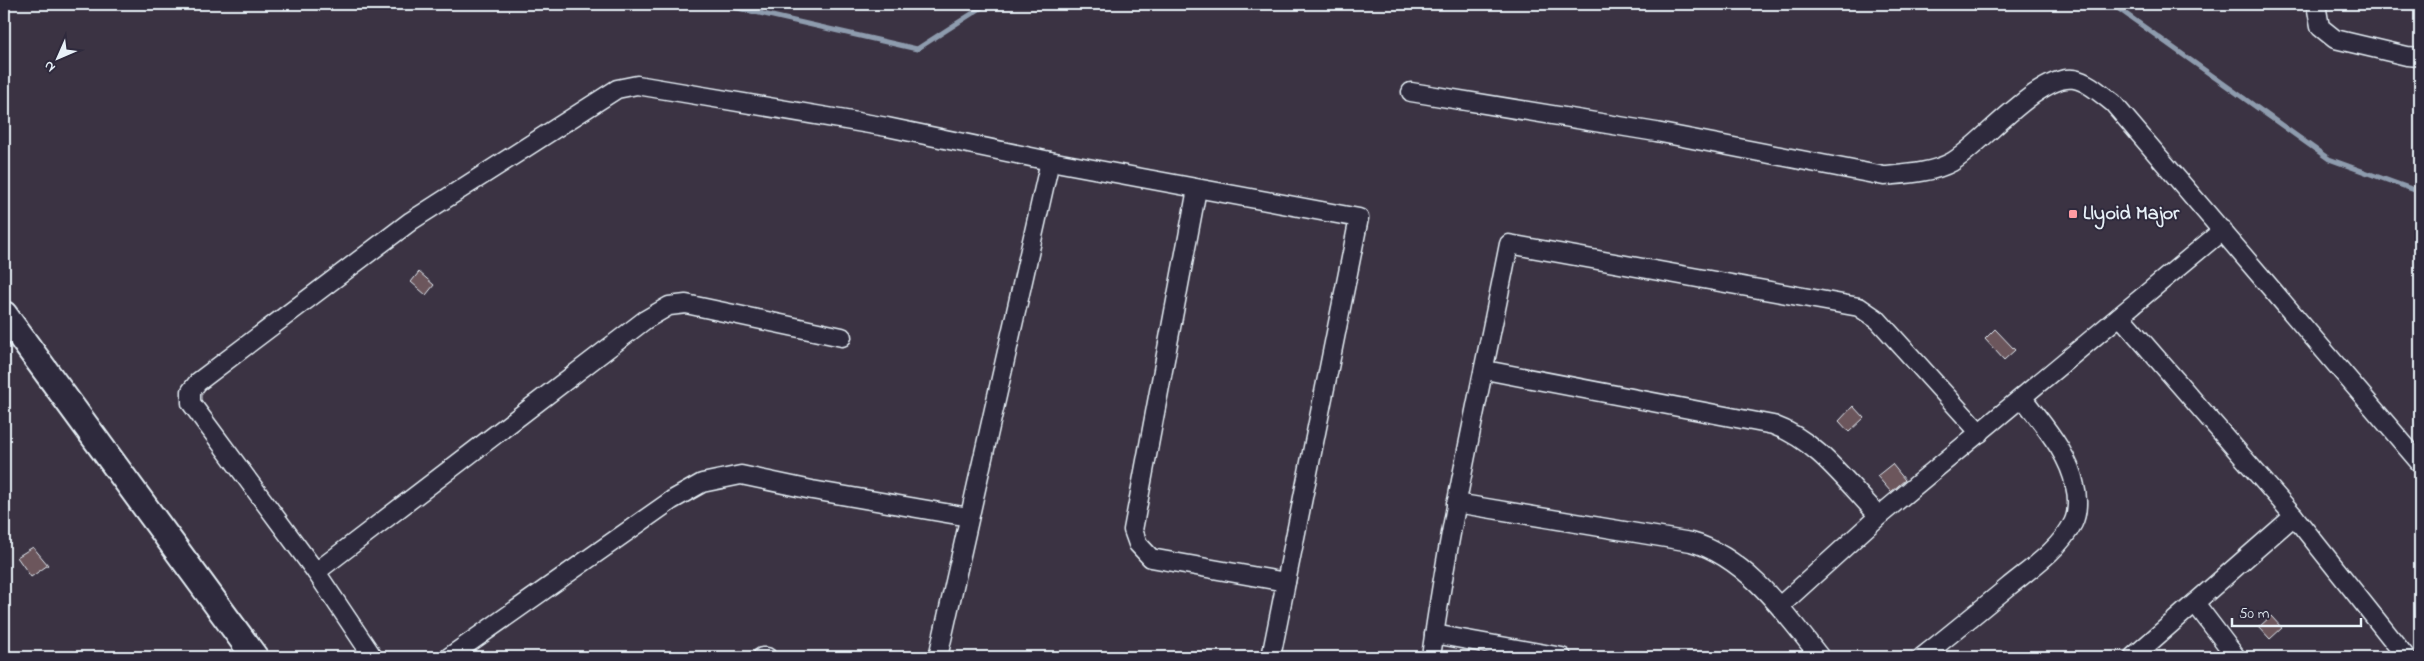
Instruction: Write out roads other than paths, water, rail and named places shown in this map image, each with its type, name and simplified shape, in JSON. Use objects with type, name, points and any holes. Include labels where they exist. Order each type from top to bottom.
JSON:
[{"type":"street","points":[[2316,4],[2320,28],[2335,39],[2407,56],[2420,56]]},
{"type":"street","points":[[1411,92],[1656,132],[1884,176],[1918,173],[1952,162],[2024,101],[2051,84],[2073,78],[2092,86],[2113,103],[2420,463]]},
{"type":"street","points":[[373,657],[316,572],[191,403],[192,391],[198,382],[411,221],[616,89],[637,85],[888,127],[1050,161],[1359,218],[1270,657]]},
{"type":"street","points":[[938,657],[1050,161]]},
{"type":"street","points":[[1197,189],[1133,530],[1138,544],[1151,558],[1286,582]]},
{"type":"street","points":[[1780,606],[1880,516],[2223,230]]},
{"type":"street","points":[[1431,657],[1456,503],[1485,370],[1509,244],[1860,307],[1878,320],[1980,433]]},
{"type":"street","points":[[316,572],[645,320],[669,306],[686,304],[842,337]]},
{"type":"street","points":[[4,314],[255,657]]},
{"type":"street","points":[[2120,316],[2294,516],[2406,657]]},
{"type":"street","points":[[1485,370],[1773,425],[1793,432],[1809,443],[1880,516]]},
{"type":"street","points":[[1922,657],[2044,557],[2065,536],[2074,522],[2077,506],[2075,485],[2068,465],[2056,443],[2023,398]]},
{"type":"street","points":[[449,657],[672,500],[702,483],[741,475],[812,490],[969,517]]},
{"type":"street","points":[[1456,503],[1691,542],[1711,547],[1730,559],[1780,606],[1820,657]]},
{"type":"street","points":[[2132,657],[2294,516]]},
{"type":"street","points":[[2195,603],[2236,657]]},
{"type":"street","points":[[1434,634],[1562,657]]},
{"type":"street","points":[[762,657],[767,657]]},
{"type":"waterway","points":[[720,4],[917,49],[987,4]]},
{"type":"waterway","points":[[2112,4],[2329,159],[2420,192]]},
{"type":"place","name":"Llyoid Major","points":[[2073,214]]}]
